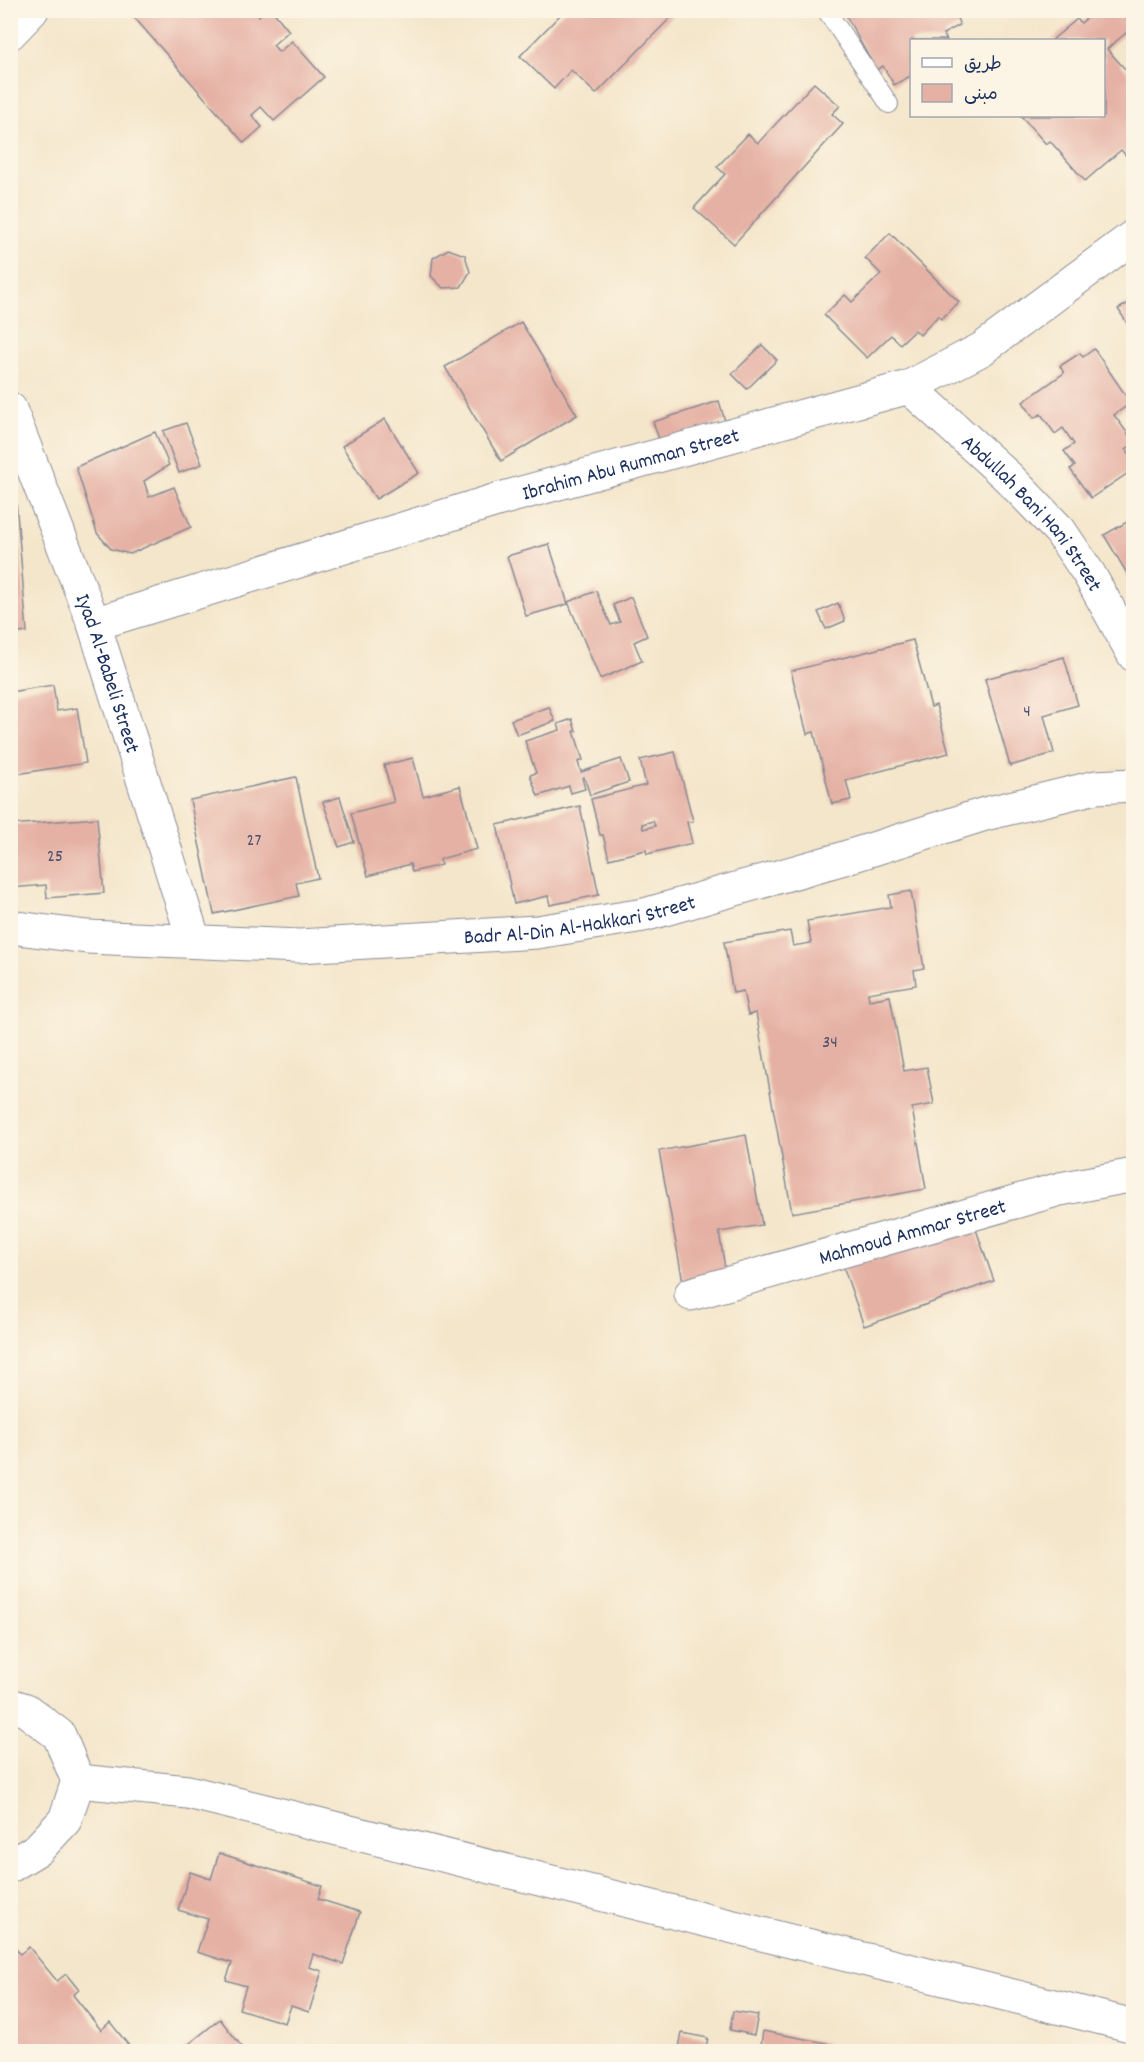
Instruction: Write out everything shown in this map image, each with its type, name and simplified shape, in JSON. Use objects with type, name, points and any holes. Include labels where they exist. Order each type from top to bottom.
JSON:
[{"type":"street","points":[[10,33],[32,10]]},
{"type":"street","name":"Ibrahim Abu Rumman Street","points":[[94,624],[500,499],[909,387],[982,349],[1134,236]]},
{"type":"street","name":"Abdullah Bani Hani Street","points":[[909,387],[1008,477],[1060,531],[1089,574],[1134,655]]},
{"type":"street","name":"Iyad Al-Babeli Street","points":[[10,408],[94,624],[194,941]]},
{"type":"street","name":"Badr Al-Din Al-Hakkari Street","points":[[10,927],[87,937],[310,946],[537,932],[633,917],[841,859],[985,814],[1096,787],[1134,785]]},
{"type":"street","name":"Mahmoud Ammar Street","points":[[691,1293],[1060,1189],[1134,1175]]},
{"type":"street","points":[[10,1705],[26,1710],[59,1735],[78,1781],[65,1820],[38,1850],[10,1866]]},
{"type":"street","points":[[78,1781],[199,1795],[1134,2026]]},
{"type":"lane","points":[[826,10],[889,104]]},
{"type":"building","points":[[140,10],[254,10],[259,16],[264,10],[272,10],[289,31],[273,45],[279,52],[292,41],[324,77],[274,121],[261,107],[252,115],[262,127],[244,143],[133,16]]},
{"type":"building","points":[[565,10],[678,10],[596,94],[571,70],[554,89],[520,56]]},
{"type":"building","points":[[843,10],[953,10],[960,25],[943,34],[946,39],[910,39],[910,76],[894,85],[883,66],[876,70]]},
{"type":"building","points":[[1096,10],[1119,10],[1133,27],[1107,49],[1134,79],[1134,155],[1129,159],[1121,150],[1085,181],[1050,141],[1046,144],[1022,117],[1105,117],[1105,39],[1053,39],[1077,19],[1081,23]]},
{"type":"building","points":[[814,83],[840,106],[832,114],[843,124],[734,244],[694,208],[725,174],[717,167],[748,134],[758,143]]},
{"type":"building","points":[[890,233],[959,302],[941,319],[938,316],[920,335],[915,330],[900,344],[891,335],[867,358],[824,315],[845,295],[852,302],[881,274],[865,258]]},
{"type":"building","points":[[448,249],[465,255],[470,272],[461,287],[443,288],[431,276],[433,258]]},
{"type":"building","points":[[1134,300],[1134,334],[1118,309]]},
{"type":"building","points":[[521,322],[577,415],[501,461],[445,367]]},
{"type":"building","points":[[762,345],[777,360],[747,389],[732,374]]},
{"type":"building","points":[[1094,349],[1131,403],[1114,415],[1134,442],[1126,449],[1134,460],[1134,469],[1091,498],[1070,469],[1075,466],[1064,451],[1074,444],[1063,428],[1055,434],[1041,414],[1034,418],[1023,402],[1064,373],[1060,366],[1080,353],[1083,357]]},
{"type":"building","points":[[719,401],[725,421],[660,442],[653,422]]},
{"type":"building","points":[[385,419],[419,473],[376,499],[342,446]]},
{"type":"building","points":[[186,423],[202,464],[179,473],[163,431]]},
{"type":"building","points":[[155,432],[169,465],[144,481],[149,497],[174,487],[191,527],[130,554],[111,549],[97,533],[76,467]]},
{"type":"building","points":[[14,477],[27,632],[10,634],[10,478]]},
{"type":"building","points":[[1134,518],[1134,585],[1104,535]]},
{"type":"building","points":[[549,544],[568,604],[526,616],[507,556]]},
{"type":"building","points":[[596,591],[611,625],[620,622],[613,605],[631,597],[647,636],[634,642],[642,661],[600,679],[568,602]]},
{"type":"building","points":[[838,603],[845,621],[826,629],[818,612]]},
{"type":"building","points":[[913,640],[931,707],[936,705],[949,753],[846,780],[851,800],[832,804],[814,732],[807,734],[791,671]]},
{"type":"building","points":[[1064,657],[1078,705],[1044,715],[1054,753],[1010,766],[985,679]]},
{"type":"building","points":[[53,685],[57,711],[77,708],[86,763],[10,775],[10,692]]},
{"type":"building","points":[[549,707],[555,721],[517,735],[511,720]]},
{"type":"building","points":[[572,719],[583,760],[578,762],[581,772],[621,759],[629,782],[590,795],[584,777],[582,778],[585,789],[571,793],[569,786],[538,796],[530,775],[536,773],[525,741],[560,730],[558,724]]},
{"type":"building","points":[[675,752],[693,821],[687,822],[692,843],[647,854],[646,850],[609,859],[591,799],[646,785],[640,760]],"holes":[[[653,821],[655,826],[643,829],[642,824]]]},
{"type":"building","points":[[413,758],[423,796],[460,786],[477,849],[440,859],[441,865],[412,872],[410,864],[368,876],[351,813],[394,802],[384,765]]},
{"type":"building","points":[[296,777],[318,878],[296,883],[299,896],[214,914],[190,800]]},
{"type":"building","points":[[340,797],[354,842],[339,847],[323,802]]},
{"type":"building","points":[[580,806],[599,895],[550,905],[548,896],[514,904],[497,825]]},
{"type":"building","points":[[97,818],[104,893],[47,898],[46,885],[10,888],[10,825]]},
{"type":"building","points":[[911,891],[924,968],[914,970],[916,985],[868,993],[869,1000],[890,996],[904,1071],[927,1067],[934,1104],[912,1108],[926,1189],[792,1213],[756,1013],[748,1015],[743,991],[733,993],[724,942],[790,931],[793,946],[811,943],[807,921],[891,907],[889,895]]},
{"type":"building","points":[[746,1135],[762,1225],[719,1232],[726,1274],[683,1282],[659,1151]]},
{"type":"building","points":[[972,1218],[994,1281],[864,1326],[842,1263]]},
{"type":"building","points":[[219,1853],[322,1886],[318,1899],[360,1912],[343,1964],[313,1954],[309,1967],[322,1971],[309,2012],[291,2006],[285,2023],[239,2009],[246,1986],[226,1980],[232,1963],[197,1952],[208,1919],[178,1910],[190,1872],[211,1879]]},
{"type":"building","points":[[12,1944],[20,1954],[29,1947],[57,1981],[66,1974],[79,1990],[73,1995],[101,2030],[110,2022],[134,2052],[93,2052],[91,2049],[88,2052],[10,2052]]},
{"type":"building","points":[[733,2011],[758,2015],[754,2035],[730,2030]]},
{"type":"building","points":[[220,2019],[246,2052],[179,2052]]},
{"type":"building","points":[[763,2031],[827,2043],[825,2052],[760,2052]]},
{"type":"building","points":[[682,2033],[708,2038],[705,2052],[678,2052]]}]
